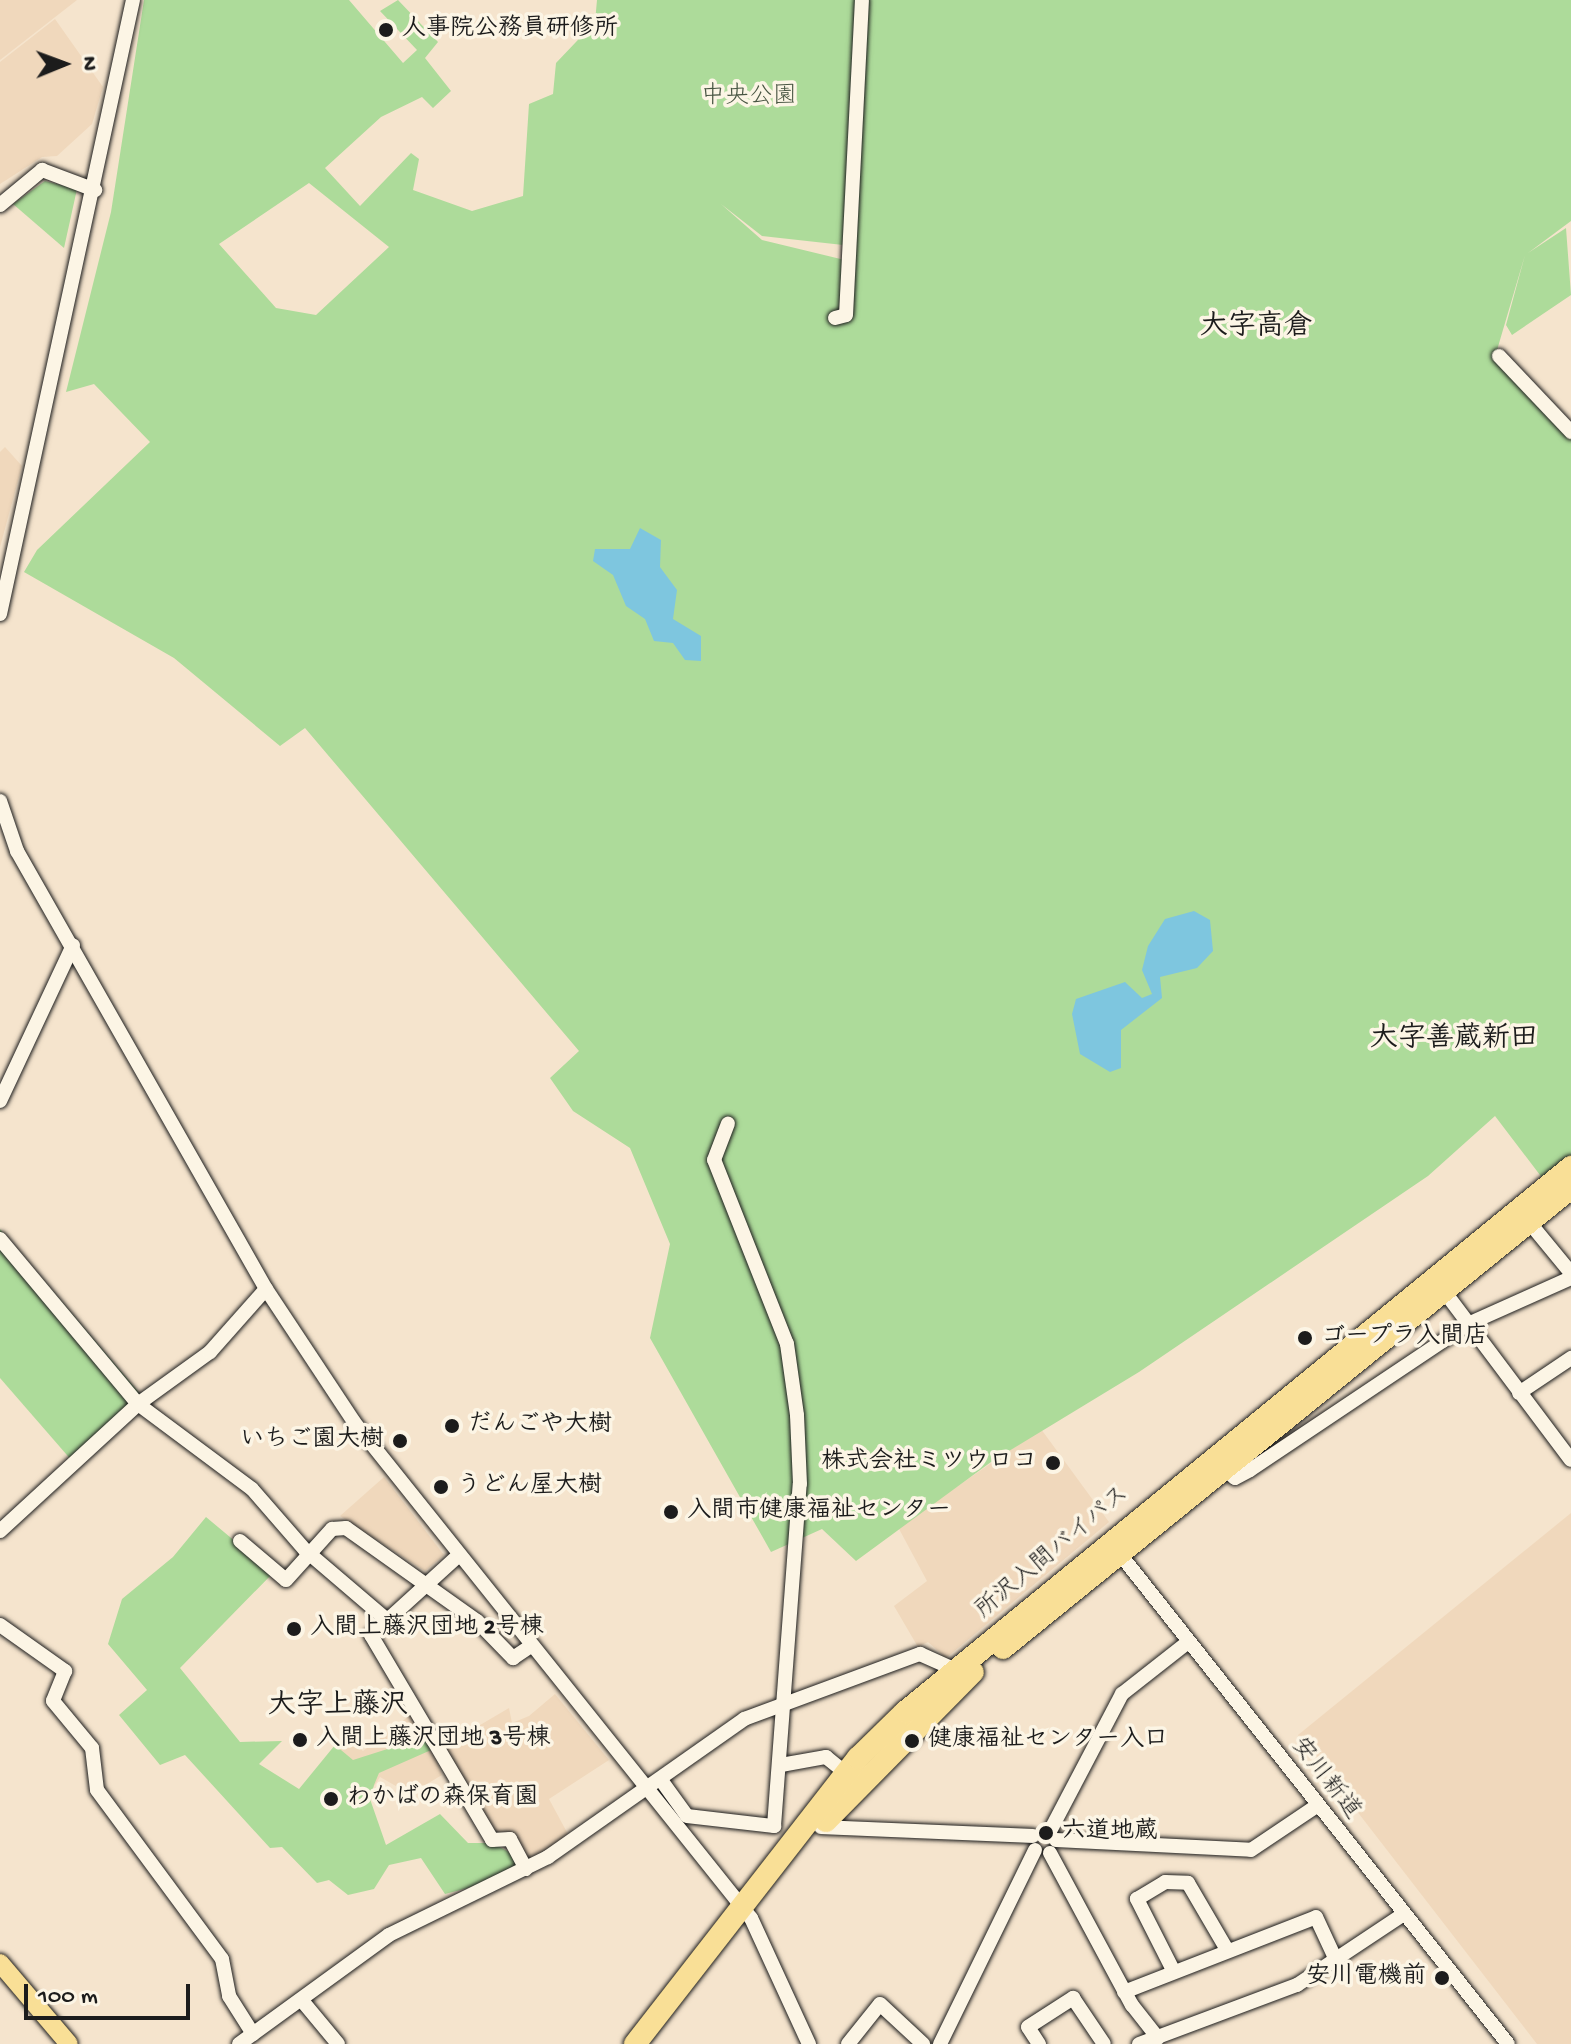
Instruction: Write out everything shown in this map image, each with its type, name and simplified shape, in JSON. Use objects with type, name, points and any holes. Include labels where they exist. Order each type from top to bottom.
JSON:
[{"type":"highway","name":"所沢入間バイパス","points":[[635,2044],[821,1827],[920,1720],[1114,1547],[1225,1469],[1571,1167]]},
{"type":"highway","name":"所沢入間バイパス","points":[[652,2044],[846,1773],[954,1669],[1114,1547],[1439,1284],[1529,1222],[1571,1188]]},
{"type":"main road","points":[[0,1963],[69,2044]]},
{"type":"street","points":[[0,614],[95,190],[133,0]]},
{"type":"street","points":[[835,318],[846,315],[862,0]]},
{"type":"street","points":[[0,205],[42,170],[95,190]]},
{"type":"street","points":[[1499,356],[1571,432]]},
{"type":"street","points":[[0,801],[17,851],[266,1289],[354,1422],[646,1792],[747,1913],[809,2044]]},
{"type":"street","points":[[0,1101],[73,945]]},
{"type":"street","points":[[661,1780],[687,1816],[774,1826],[800,1484],[797,1415],[787,1344],[714,1160],[728,1124]]},
{"type":"street","points":[[1225,1469],[1235,1478],[1250,1470],[1468,1324],[1571,1276],[1529,1222]]},
{"type":"street","points":[[0,1239],[138,1404],[252,1489],[310,1554],[387,1620]]},
{"type":"street","points":[[1439,1284],[1571,1460]]},
{"type":"street","points":[[0,1531],[138,1404],[210,1352],[266,1289]]},
{"type":"street","points":[[1519,1393],[1571,1358]]},
{"type":"street","points":[[240,1541],[286,1580],[332,1529],[346,1528],[422,1583],[513,1658],[531,1646]]},
{"type":"street","name":"安川新道","points":[[1114,1547],[1508,2044]]},
{"type":"street","points":[[459,1555],[422,1583],[371,1635],[492,1840],[510,1839],[526,1869]]},
{"type":"street","points":[[0,1625],[65,1671],[53,1701],[92,1748],[97,1790],[222,1959],[229,1996],[253,2034]]},
{"type":"street","points":[[940,2044],[1122,1694],[1188,1642]]},
{"type":"street","points":[[239,2044],[304,2003],[407,1924],[526,1869],[646,1792],[711,1739],[784,1702],[920,1654],[929,1652],[954,1669]]},
{"type":"street","points":[[781,1765],[826,1757],[846,1773]]},
{"type":"street","points":[[821,1827],[1045,1842],[1251,1850],[1318,1805]]},
{"type":"street","points":[[1045,1842],[1124,1992],[1158,2038]]},
{"type":"street","points":[[1173,1970],[1137,1899],[1165,1882],[1188,1883],[1226,1948]]},
{"type":"street","points":[[1139,2044],[1297,1985],[1404,1914]]},
{"type":"street","points":[[1124,1992],[1226,1948],[1316,1917],[1336,1960]]},
{"type":"street","points":[[1039,2044],[1028,2027],[1073,1998],[1104,2044]]},
{"type":"street","points":[[304,2003],[338,2044]]},
{"type":"street","points":[[848,2044],[880,2004],[923,2044]]},
{"type":"shaded area","points":[[0,0],[77,0],[0,60]]},
{"type":"shaded area","points":[[55,19],[103,87],[92,124],[57,156],[42,157],[0,184],[0,62]]},
{"type":"shaded area","points":[[5,447],[22,466],[0,547],[0,452]]},
{"type":"shaded area","points":[[1041,1429],[1109,1522],[946,1658],[928,1642],[918,1647],[894,1606],[927,1581],[898,1527]]},
{"type":"shaded area","points":[[384,1477],[444,1555],[425,1571],[340,1516]]},
{"type":"shaded area","points":[[1571,1513],[1571,2044],[1537,2044],[1298,1735]]},
{"type":"shaded area","points":[[555,1694],[609,1760],[549,1799],[569,1836],[532,1860],[498,1839],[447,1761],[446,1745],[509,1708],[512,1723],[529,1716]]},
{"type":"shaded area","name":"わかばの森保育園","points":[[417,1710],[442,1775],[410,1794],[380,1777],[363,1803],[272,1827],[348,1738],[363,1751]]},
{"type":"green space","name":"中央公園","points":[[144,0],[349,0],[403,63],[417,50],[380,11],[398,0],[438,42],[425,58],[451,91],[433,108],[422,97],[381,117],[325,168],[360,206],[411,153],[419,159],[413,190],[472,211],[523,196],[529,104],[553,94],[556,63],[595,22],[597,0],[857,0],[843,245],[762,236],[721,204],[762,240],[853,262],[868,0],[1571,0],[1571,221],[1528,253],[1566,228],[1571,295],[1512,335],[1506,325],[1525,255],[1495,357],[1571,435],[1571,1156],[1543,1179],[1495,1116],[1428,1176],[1139,1372],[991,1462],[856,1561],[822,1529],[771,1552],[650,1338],[670,1244],[630,1148],[573,1111],[550,1078],[579,1051],[305,728],[280,746],[174,658],[24,572],[37,550],[150,442],[94,384],[66,392],[111,212]],"holes":[[[309,183],[389,247],[316,315],[276,308],[219,244]]]},
{"type":"green space","points":[[45,181],[77,189],[64,248],[13,204]]},
{"type":"green space","points":[[0,1229],[148,1403],[73,1462],[0,1378]]},
{"type":"green space","points":[[206,1517],[273,1573],[180,1668],[240,1742],[282,1741],[259,1764],[299,1789],[335,1745],[353,1760],[425,1737],[438,1747],[379,1773],[374,1785],[370,1799],[386,1845],[440,1814],[468,1843],[492,1843],[526,1861],[491,1882],[445,1894],[421,1858],[389,1865],[374,1889],[348,1895],[329,1880],[317,1883],[282,1847],[270,1848],[185,1755],[160,1765],[119,1715],[147,1690],[108,1644],[122,1599],[173,1557]]},
{"type":"water","points":[[640,528],[661,540],[660,567],[677,590],[673,619],[701,636],[701,661],[685,660],[673,643],[654,641],[645,619],[626,606],[613,575],[593,561],[595,549],[630,549]]},
{"type":"water","points":[[1194,911],[1210,920],[1213,951],[1197,968],[1160,977],[1162,998],[1121,1030],[1121,1068],[1110,1072],[1080,1054],[1072,1014],[1076,999],[1125,982],[1142,998],[1152,994],[1142,970],[1148,946],[1165,919]]},
{"type":"place","name":"人事院公務員研修所","points":[[386,30]]},
{"type":"place","name":"ゴープラ入間店","points":[[1305,1338]]},
{"type":"place","name":"だんごや大樹","points":[[452,1426]]},
{"type":"place","name":"いちご園大樹","points":[[400,1441]]},
{"type":"place","name":"株式会社ミツウロコ","points":[[1053,1463]]},
{"type":"place","name":"うどん屋大樹","points":[[441,1487]]},
{"type":"place","name":"入間市健康福祉センター","points":[[671,1512]]},
{"type":"place","name":"入間上藤沢団地 2号棟","points":[[294,1629]]},
{"type":"place","name":"入間上藤沢団地 3号棟","points":[[300,1740]]},
{"type":"place","name":"健康福祉センター入口","points":[[912,1741]]},
{"type":"place","name":"わかばの森保育園","points":[[331,1799]]},
{"type":"place","name":"六道地蔵","points":[[1046,1833]]},
{"type":"place","name":"安川電機前","points":[[1442,1978]]},
{"type":"district","name":"大字高倉","points":[[1256,328]]},
{"type":"district","name":"大字善蔵新田","points":[[1454,1040]]},
{"type":"district","name":"大字上藤沢","points":[[338,1707]]}]
